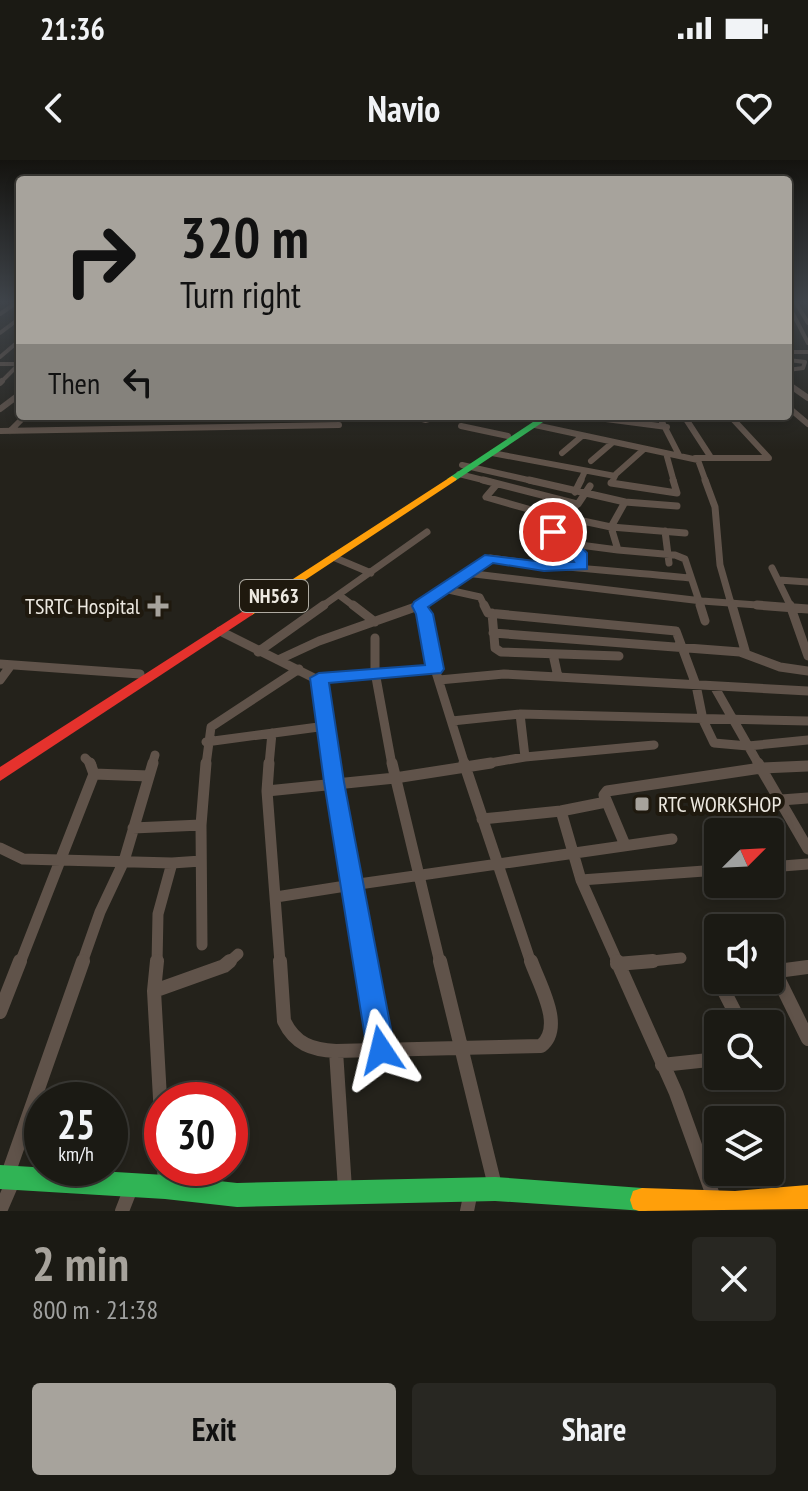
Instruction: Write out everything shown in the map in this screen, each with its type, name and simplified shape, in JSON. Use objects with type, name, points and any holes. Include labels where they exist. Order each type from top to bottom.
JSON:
[{"type":"main road","name":"NH563","points":[[0,775],[333,557],[508,436],[539,420]]},
{"type":"main road","name":"NH563","points":[[0,764],[540,420]]},
{"type":"main road","points":[[7,1178],[165,1187],[234,1203],[346,1193],[495,1189],[638,1206],[715,1201],[736,1207],[808,1197]]},
{"type":"street","points":[[0,383],[16,368]]},
{"type":"street","points":[[792,410],[808,424]]},
{"type":"street","points":[[10,431],[21,420]]},
{"type":"street","points":[[228,427],[231,420]]},
{"type":"street","points":[[543,420],[582,436],[643,450],[695,458],[769,458],[734,420]]},
{"type":"street","points":[[618,420],[667,427]]},
{"type":"street","points":[[662,420],[679,455]]},
{"type":"street","points":[[687,420],[710,456]]},
{"type":"street","points":[[0,431],[339,425]]},
{"type":"street","points":[[461,426],[508,436]]},
{"type":"street","points":[[562,453],[582,436]]},
{"type":"street","points":[[591,461],[612,443]]},
{"type":"street","points":[[605,497],[613,480],[643,450]]},
{"type":"street","points":[[492,453],[585,471],[654,491],[677,493],[666,453]]},
{"type":"street","points":[[695,458],[704,469],[715,507],[720,565],[746,654]]},
{"type":"street","points":[[463,469],[497,484],[577,504]]},
{"type":"street","points":[[463,469],[575,492],[589,490],[625,502],[677,506]]},
{"type":"street","points":[[575,492],[585,471]]},
{"type":"street","points":[[654,478],[654,491]]},
{"type":"street","points":[[497,484],[486,493],[486,497],[535,511],[548,525],[557,542],[685,559],[705,621]]},
{"type":"street","points":[[548,525],[564,517],[589,490]]},
{"type":"street","points":[[618,550],[611,527],[625,502]]},
{"type":"street","points":[[564,517],[611,527],[685,533]]},
{"type":"street","points":[[665,531],[668,558]]},
{"type":"street","points":[[258,652],[427,532]]},
{"type":"street","points":[[572,546],[582,560]]},
{"type":"street","points":[[333,557],[371,573]]},
{"type":"street","points":[[278,660],[420,606],[490,558],[544,566],[582,560],[690,578]]},
{"type":"street","points":[[772,568],[803,632],[808,656]]},
{"type":"street","points":[[466,573],[699,601],[808,609]]},
{"type":"street","points":[[779,580],[808,582]]},
{"type":"street","points":[[444,589],[480,597],[485,611],[492,613],[676,631],[696,685],[703,720],[714,743],[748,746],[808,740]]},
{"type":"street","points":[[339,595],[375,622]]},
{"type":"street","points":[[272,733],[267,791],[284,1021],[290,1036],[315,1050],[336,1051],[542,1046],[553,1026],[482,819],[437,675],[425,614],[420,606]]},
{"type":"street","points":[[492,613],[495,648],[501,652],[619,656]]},
{"type":"street","points":[[220,631],[258,652],[319,678],[375,672],[504,674],[808,691]]},
{"type":"street","points":[[493,633],[680,646],[746,654],[780,667],[808,671]]},
{"type":"street","points":[[375,638],[375,672],[395,778],[495,1189]]},
{"type":"street","points":[[553,654],[558,677]]},
{"type":"street","points":[[0,680],[5,665],[140,674]]},
{"type":"street","points":[[202,945],[201,825],[206,742],[211,727],[299,669]]},
{"type":"street","points":[[319,678],[381,1050]]},
{"type":"street","points":[[714,686],[761,768],[803,830],[808,849]]},
{"type":"street","points":[[452,721],[520,714],[808,721]]},
{"type":"street","points":[[520,714],[525,757]]},
{"type":"street","points":[[206,742],[326,726]]},
{"type":"street","points":[[267,791],[395,778],[525,757],[654,745]]},
{"type":"street","points":[[0,1211],[7,1178],[100,912],[124,861],[155,755]]},
{"type":"street","points":[[0,1012],[94,774],[93,765],[85,758]]},
{"type":"street","points":[[625,845],[605,793],[761,768],[808,766]]},
{"type":"street","points":[[94,774],[149,776]]},
{"type":"street","points":[[781,800],[808,798]]},
{"type":"street","points":[[482,819],[561,811],[606,802]]},
{"type":"street","points":[[561,811],[581,880],[676,1093],[715,1201]]},
{"type":"street","points":[[133,828],[201,825]]},
{"type":"street","points":[[276,897],[572,851],[672,839]]},
{"type":"street","points":[[0,848],[23,859],[201,861]]},
{"type":"street","points":[[159,1082],[154,991],[159,945],[158,914],[172,863]]},
{"type":"street","points":[[784,866],[808,864]]},
{"type":"street","points":[[581,880],[704,871]]},
{"type":"street","points":[[154,991],[224,966],[238,954]]},
{"type":"street","points":[[617,964],[681,958]]},
{"type":"street","points":[[784,970],[808,967]]},
{"type":"street","points":[[784,994],[808,1039]]},
{"type":"street","points":[[336,1051],[346,1193]]},
{"type":"street","points":[[662,1065],[704,1060]]},
{"type":"street","points":[[122,1211],[132,1184]]},
{"type":"street","points":[[467,1211],[471,1190]]},
{"type":"traffic: fast","points":[[452,479],[542,420]]},
{"type":"traffic: fast","points":[[0,1177],[165,1187],[237,1195],[495,1189],[642,1200]]},
{"type":"traffic: slow","points":[[248,612],[452,479]]},
{"type":"traffic: slow","points":[[642,1200],[735,1203],[808,1197]]},
{"type":"traffic: jam","points":[[0,775],[248,612]]},
{"type":"place","name":"TSRTC Hospital","points":[[158,606]]},
{"type":"place","name":"RTC WORKSHOP","points":[[642,804]]},
{"type":"route","points":[[381,1050],[334,782],[323,686],[319,678],[435,669],[425,614],[420,606],[490,558],[544,566],[582,566],[581,556],[572,546],[557,542],[553,532]]}]
